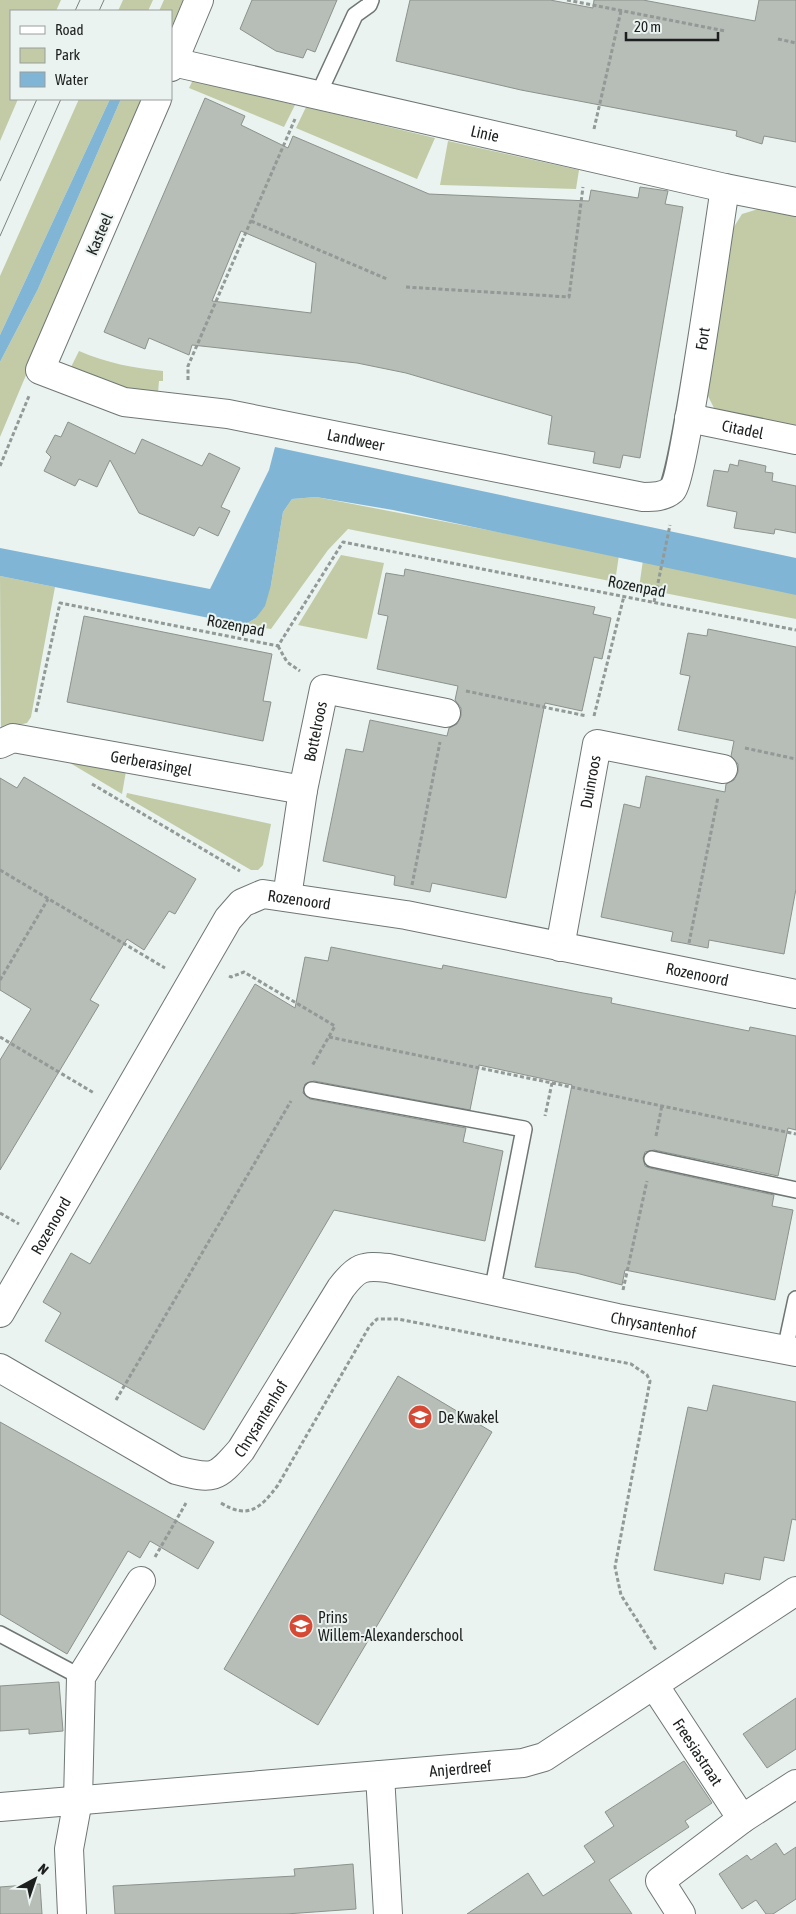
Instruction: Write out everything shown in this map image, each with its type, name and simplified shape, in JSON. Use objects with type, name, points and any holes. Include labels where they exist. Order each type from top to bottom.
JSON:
[{"type":"street","points":[[172,64],[198,0]]},
{"type":"street","name":"Linie","points":[[172,64],[725,188],[796,202]]},
{"type":"street","name":"Kasteel","points":[[40,370],[157,100]]},
{"type":"street","name":"Fort","points":[[672,502],[689,418],[725,188]]},
{"type":"street","name":"Landweer","points":[[40,370],[124,402],[228,414],[643,497],[659,496],[672,502]]},
{"type":"street","name":"Citadel","points":[[689,418],[796,440]]},
{"type":"street","name":"Bottelroos","points":[[275,896],[303,790],[324,689],[446,713]]},
{"type":"street","name":"Gerberasingel","points":[[0,744],[13,738],[303,790]]},
{"type":"street","name":"Duinroos","points":[[560,947],[597,744],[723,769]]},
{"type":"street","name":"Rozenoord","points":[[0,1313],[228,919],[242,903],[275,896],[406,916],[684,970],[796,994]]},
{"type":"street","name":"Chrysantenhof","points":[[0,1368],[176,1470],[201,1476],[222,1472],[241,1450],[353,1272],[368,1266],[388,1268],[617,1318],[791,1351]]},
{"type":"street","points":[[72,1914],[69,1849],[78,1800],[81,1678],[142,1581]]},
{"type":"street","name":"Anjerdreef","points":[[0,1807],[523,1762],[544,1757],[796,1591]]},
{"type":"street","name":"Freesiastraat","points":[[663,1679],[742,1819]]},
{"type":"street","points":[[380,1775],[388,1914]]},
{"type":"street","points":[[681,1914],[660,1881],[742,1819],[796,1784]]},
{"type":"lane","points":[[312,94],[355,15],[369,5],[371,0]]},
{"type":"lane","points":[[312,1090],[524,1129],[492,1292]]},
{"type":"lane","points":[[652,1159],[796,1190]]},
{"type":"lane","name":"Chrysantenhof","points":[[791,1351],[796,1299]]},
{"type":"lane","points":[[0,1634],[81,1678]]},
{"type":"path","points":[[568,0],[725,31]]},
{"type":"path","points":[[406,286],[569,297],[587,157],[621,11]]},
{"type":"path","points":[[778,39],[796,43]]},
{"type":"path","points":[[186,409],[188,366],[251,221],[312,94]]},
{"type":"path","points":[[251,221],[387,279]]},
{"type":"path","points":[[0,466],[40,370]]},
{"type":"path","points":[[654,602],[672,502]]},
{"type":"path","name":"Rozenpad","points":[[29,741],[60,602],[278,646],[343,542],[796,630]]},
{"type":"path","points":[[406,916],[450,688],[594,717],[624,596]]},
{"type":"path","points":[[684,970],[728,744],[796,759]]},
{"type":"path","points":[[87,781],[254,880],[275,896]]},
{"type":"path","points":[[0,870],[48,899],[198,973],[231,977],[244,972],[335,1026],[310,1069]]},
{"type":"path","points":[[0,980],[48,899]]},
{"type":"path","points":[[0,1037],[119,1107]]},
{"type":"path","points":[[329,1037],[796,1134]]},
{"type":"path","points":[[524,1129],[541,1131],[552,1083]]},
{"type":"path","points":[[101,1427],[296,1093]]},
{"type":"path","points":[[617,1318],[662,1105]]},
{"type":"path","points":[[142,1581],[201,1476],[221,1502],[233,1510],[249,1510],[262,1505],[278,1484],[369,1327],[377,1319],[398,1318],[631,1364],[647,1375],[649,1386],[615,1567],[621,1595],[663,1679]]},
{"type":"green space","points":[[0,0],[61,0],[56,10],[10,10],[10,100],[18,100],[0,141]]},
{"type":"green space","points":[[123,0],[153,0],[148,10],[118,10]]},
{"type":"green space","points":[[164,0],[183,0],[172,27],[172,10],[159,10]]},
{"type":"green space","points":[[193,80],[295,105],[284,127],[189,88]]},
{"type":"green space","points":[[79,100],[110,100],[0,335],[0,276]]},
{"type":"green space","points":[[121,100],[142,100],[0,437],[0,362],[38,289]]},
{"type":"green space","points":[[306,107],[435,138],[417,179],[296,128]]},
{"type":"green space","points":[[448,141],[579,170],[576,189],[440,185]]},
{"type":"green space","points":[[765,207],[796,213],[796,429],[732,416],[714,408],[703,386],[732,230],[742,214]]},
{"type":"green space","points":[[79,351],[120,364],[163,371],[163,381],[159,381],[158,393],[127,389],[70,369]]},
{"type":"green space","points":[[316,497],[619,555],[615,582],[348,529],[328,550],[271,629],[244,625],[256,618],[271,585],[283,512],[292,499]]},
{"type":"green space","points":[[341,555],[384,563],[367,639],[298,625]]},
{"type":"green space","points":[[643,560],[796,593],[796,619],[639,588]]},
{"type":"green space","points":[[0,576],[55,587],[31,717],[27,723],[1,729]]},
{"type":"green space","points":[[60,757],[126,771],[122,794]]},
{"type":"green space","points":[[127,793],[271,824],[263,865],[258,870],[251,870],[126,797]]},
{"type":"water","points":[[110,100],[121,100],[38,289],[0,362],[0,335]]},
{"type":"water","points":[[275,447],[796,558],[796,595],[393,510],[316,497],[292,499],[283,512],[271,585],[265,606],[256,618],[244,625],[0,576],[0,548],[210,589],[269,470]]},
{"type":"building","points":[[252,0],[337,0],[315,52],[307,49],[303,58],[276,51],[240,29]]},
{"type":"building","points":[[410,0],[550,0],[593,8],[594,0],[643,0],[755,21],[759,0],[796,0],[796,142],[764,136],[762,144],[736,136],[737,131],[521,90],[396,61]]},
{"type":"building","points":[[205,98],[245,116],[241,125],[288,148],[293,136],[429,194],[589,201],[591,190],[638,198],[640,187],[668,191],[665,204],[683,207],[640,458],[623,455],[620,468],[593,463],[595,452],[548,444],[552,416],[406,373],[357,363],[192,345],[189,355],[149,338],[145,349],[104,332]],"holes":[[[241,231],[316,263],[311,313],[212,301]]]},
{"type":"building","points":[[68,422],[135,454],[142,439],[202,466],[209,453],[240,468],[221,507],[230,511],[218,536],[199,527],[194,536],[139,513],[110,460],[97,487],[79,479],[75,486],[44,471],[51,457],[46,452],[55,435],[61,437]]},
{"type":"building","points":[[739,460],[766,466],[765,472],[773,473],[772,481],[796,486],[796,533],[775,529],[774,534],[734,528],[737,512],[707,506],[714,470],[728,472],[730,464],[738,466]]},
{"type":"building","points":[[405,569],[595,607],[593,614],[611,618],[602,659],[594,657],[582,711],[545,703],[506,898],[432,883],[430,892],[394,885],[395,876],[323,861],[346,749],[363,752],[370,720],[447,736],[449,728],[457,724],[461,716],[461,708],[455,700],[458,686],[377,669],[388,616],[378,614],[386,573],[404,576]]},
{"type":"building","points":[[84,616],[272,654],[263,701],[271,702],[263,741],[67,702]]},
{"type":"building","points":[[708,629],[796,647],[796,889],[784,954],[709,940],[708,948],[671,941],[673,932],[601,917],[624,804],[640,808],[646,776],[725,792],[726,784],[734,780],[738,772],[738,764],[731,756],[734,741],[678,730],[690,676],[680,674],[688,633],[707,636]]},
{"type":"building","points":[[24,777],[196,879],[175,914],[169,911],[144,950],[127,939],[90,1000],[99,1005],[0,1170],[0,1060],[31,1009],[0,990],[0,778],[17,788]]},
{"type":"building","points":[[331,947],[442,969],[443,965],[612,998],[611,1003],[749,1031],[750,1027],[796,1036],[796,1130],[788,1128],[778,1176],[654,1150],[645,1152],[643,1158],[645,1166],[650,1168],[774,1195],[772,1206],[793,1210],[775,1300],[625,1270],[622,1285],[576,1273],[535,1267],[572,1085],[479,1065],[470,1110],[314,1081],[305,1084],[303,1093],[310,1099],[466,1128],[463,1142],[503,1151],[485,1241],[334,1210],[204,1430],[45,1341],[61,1313],[43,1302],[71,1253],[90,1264],[255,984],[295,1008],[305,957],[328,961]]},
{"type":"building","points":[[398,1376],[492,1432],[318,1725],[224,1669]]},
{"type":"building","points":[[713,1385],[796,1402],[796,1520],[792,1519],[784,1561],[764,1557],[760,1580],[725,1573],[723,1584],[654,1570],[688,1407],[707,1411]]},
{"type":"building","points":[[0,1422],[214,1542],[198,1569],[150,1541],[140,1558],[128,1551],[67,1654],[0,1614]]},
{"type":"building","points":[[59,1682],[63,1731],[29,1734],[29,1729],[0,1731],[0,1686]]},
{"type":"building","points":[[796,1698],[796,1749],[767,1768],[743,1734]]},
{"type":"building","points":[[684,1761],[712,1803],[685,1821],[689,1827],[609,1880],[632,1914],[467,1914],[528,1873],[543,1896],[595,1862],[584,1846],[614,1826],[605,1812]]},
{"type":"building","points":[[776,1843],[784,1855],[796,1847],[796,1899],[773,1914],[766,1914],[756,1900],[742,1909],[719,1874],[747,1855],[751,1860]]},
{"type":"building","points":[[353,1864],[356,1909],[286,1914],[115,1914],[113,1886],[295,1876],[294,1869]]},
{"type":"building","points":[[40,1884],[42,1914],[0,1914],[0,1887]]},
{"type":"tram line","points":[[75,10],[80,0]]},
{"type":"tram line","points":[[99,10],[104,0]]},
{"type":"tram line","points":[[0,181],[37,100]]},
{"type":"tram line","points":[[0,236],[61,100]]},
{"type":"place","name":"De Kwakel","points":[[420,1417]]},
{"type":"place","name":"Prins Willem-Alexanderschool","points":[[301,1626]]}]
